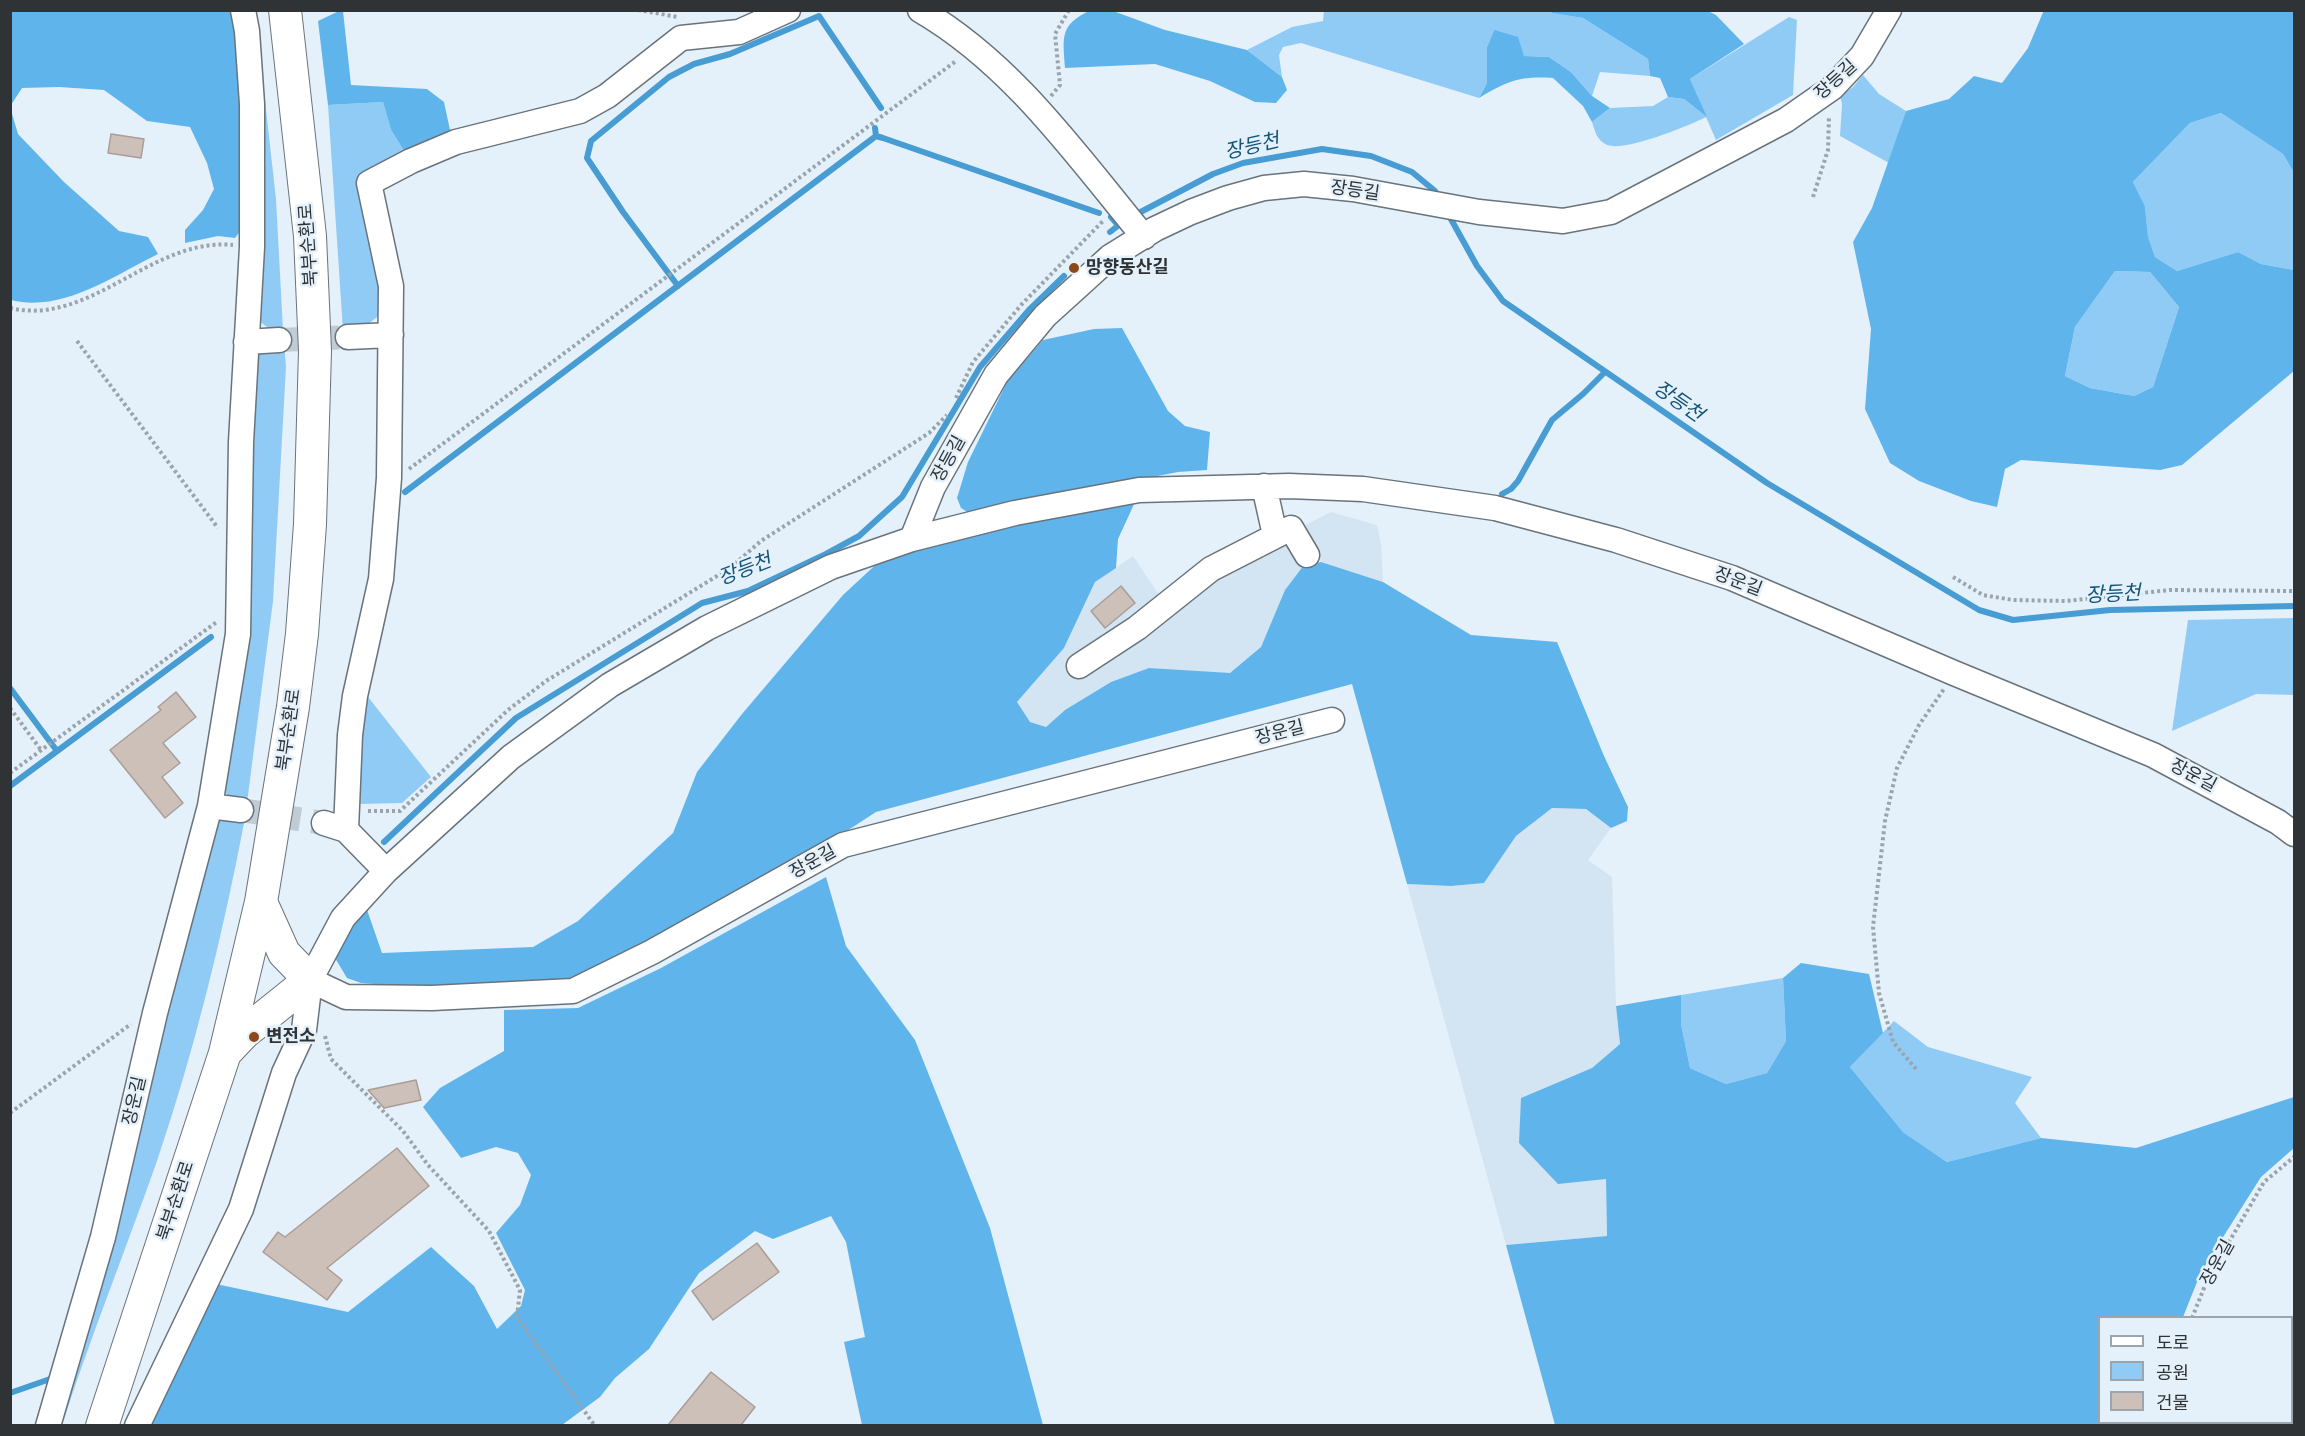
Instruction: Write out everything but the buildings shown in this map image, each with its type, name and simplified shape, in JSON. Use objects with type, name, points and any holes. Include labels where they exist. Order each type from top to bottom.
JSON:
[{"type":"main road","name":"북부순환로","points":[[102,1425],[225,1053],[261,902],[278,809],[302,634],[310,524],[315,351],[310,236],[285,10]]},
{"type":"main road","points":[[225,1053],[244,1033],[310,980],[284,953],[261,902]]},
{"type":"street","name":"장운길","points":[[48,1425],[103,1237],[155,1013],[210,806],[238,634],[241,442],[252,247],[252,104],[247,31],[243,10]]},
{"type":"street","points":[[386,871],[335,826],[354,696],[381,579],[389,478],[391,286],[369,183],[411,161],[456,142],[580,111],[607,96],[681,38],[739,32],[788,10]]},
{"type":"street","points":[[920,10],[950,28],[1040,110],[1129,218]]},
{"type":"street","name":"장등길","points":[[912,539],[933,487],[996,375],[1045,316],[1110,257],[1129,218],[1191,212],[1264,188],[1304,184],[1362,190],[1479,212],[1563,221],[1611,212],[1786,120],[1821,96],[1832,88],[1862,56],[1889,10]]},
{"type":"street","points":[[348,337],[391,335]]},
{"type":"street","points":[[246,342],[279,340]]},
{"type":"street","name":"장운길","points":[[137,1425],[241,1209],[284,1073],[304,1030],[310,980],[343,918],[386,871],[511,757],[610,685],[707,628],[831,567],[912,539],[1015,513],[1139,490],[1264,486],[1363,489],[1495,508],[1594,534],[1732,578],[1954,674],[2153,755],[2278,822],[2295,834]]},
{"type":"street","points":[[1264,486],[1275,535]]},
{"type":"street","points":[[1079,666],[1137,628],[1211,569],[1275,535],[1291,528],[1307,555]]},
{"type":"street","name":"장운길","points":[[310,980],[346,997],[432,999],[573,991],[652,952],[843,845],[1332,720]]},
{"type":"street","points":[[210,806],[241,810]]},
{"type":"path","points":[[1040,110],[1060,85],[1055,34],[1069,10]]},
{"type":"path","points":[[389,478],[407,471],[974,48]]},
{"type":"path","points":[[1813,197],[1828,150],[1829,112],[1821,96]]},
{"type":"path","points":[[954,403],[973,362],[1022,304],[1102,224],[1129,218]]},
{"type":"path","points":[[10,308],[22,311],[45,311],[71,305],[186,249],[218,244],[252,247]]},
{"type":"path","points":[[77,341],[221,532],[240,543]]},
{"type":"path","points":[[335,826],[360,811],[400,811],[508,710],[546,681],[730,568],[761,541],[929,434],[949,413]]},
{"type":"path","points":[[1953,577],[1983,595],[2013,600],[2066,601],[2170,590],[2295,591]]},
{"type":"path","points":[[10,773],[239,605]]},
{"type":"path","points":[[1916,1069],[1893,1042],[1879,993],[1873,927],[1885,821],[1897,768],[1919,725],[1954,674]]},
{"type":"path","points":[[10,708],[43,748]]},
{"type":"path","points":[[10,1113],[142,1016],[155,1013]]},
{"type":"path","points":[[322,1025],[331,1059],[403,1131],[428,1165],[489,1231],[520,1290],[517,1317],[595,1425]]},
{"type":"path","name":"장운길","points":[[2192,1316],[2208,1278],[2264,1182],[2295,1157]]},
{"type":"shaded area","points":[[1091,10],[1113,11],[1165,30],[1247,50],[1282,77],[1287,90],[1276,103],[1255,102],[1210,81],[1155,64],[1065,68],[1065,33],[1073,21]]},
{"type":"shaded area","points":[[2044,10],[2294,11],[2294,173],[2283,154],[2221,113],[2190,123],[2133,182],[2145,206],[2148,237],[2155,257],[2177,271],[2238,252],[2261,264],[2294,270],[2294,371],[2182,465],[2160,470],[2021,460],[2005,469],[1997,507],[1971,501],[1919,481],[1890,463],[1865,409],[1871,329],[1853,242],[1872,208],[1906,111],[1949,99],[1974,76],[2002,83],[2028,48]],"holes":[[[2115,271],[2150,272],[2179,307],[2153,387],[2134,396],[2090,388],[2065,376],[2075,327]]]},
{"type":"shaded area","points":[[11,11],[235,11],[245,104],[242,229],[235,238],[218,236],[185,243],[185,230],[203,210],[214,189],[207,163],[190,127],[147,121],[104,90],[59,87],[22,88],[11,105]]},
{"type":"shaded area","points":[[343,11],[351,85],[427,89],[444,102],[450,130],[406,154],[391,130],[383,102],[328,105],[318,21]]},
{"type":"shaded area","points":[[1551,11],[1708,11],[1716,15],[1744,44],[1690,79],[1707,117],[1684,99],[1668,97],[1660,78],[1650,76],[1648,59],[1583,18]]},
{"type":"shaded area","points":[[1494,30],[1518,37],[1524,56],[1549,57],[1571,72],[1592,96],[1610,108],[1592,122],[1583,106],[1553,78],[1514,81],[1479,98],[1487,83],[1487,47]]},
{"type":"shaded area","points":[[10,107],[18,134],[64,182],[119,231],[148,237],[158,254],[105,282],[68,297],[30,303],[11,300]]},
{"type":"shaded area","points":[[1122,328],[1168,411],[1185,426],[1210,432],[1207,470],[1178,472],[969,513],[961,508],[957,498],[968,462],[1007,382],[1043,340],[1094,329]]},
{"type":"shaded area","points":[[1136,500],[1118,539],[1116,568],[1095,582],[1064,648],[1017,702],[1030,722],[1046,727],[1065,710],[1111,682],[1149,668],[1230,673],[1261,647],[1285,590],[1304,565],[1321,562],[1383,582],[1471,635],[1557,642],[1604,756],[1628,807],[1627,821],[1611,828],[1586,809],[1552,808],[1516,836],[1484,883],[1451,886],[1407,884],[1352,684],[876,812],[839,836],[647,943],[571,980],[432,988],[361,983],[347,978],[335,958],[336,944],[365,904],[382,953],[533,947],[578,921],[673,833],[697,772],[742,714],[843,595],[884,557],[913,544]]},
{"type":"shaded area","points":[[1331,512],[1377,525],[1381,544],[1383,582],[1321,562],[1303,526]]},
{"type":"shaded area","points":[[1287,538],[1304,565],[1285,590],[1261,647],[1229,674],[1149,668],[1111,682],[1065,710],[1046,727],[1029,722],[1017,702],[1064,648],[1095,582],[1133,556],[1168,608]]},
{"type":"shaded area","points":[[1552,808],[1586,809],[1611,828],[1588,860],[1612,877],[1616,1006],[1620,1044],[1592,1068],[1521,1098],[1606,1179],[1607,1236],[1506,1245],[1407,884],[1451,886],[1484,883],[1516,836]]},
{"type":"shaded area","points":[[826,877],[846,946],[915,1040],[990,1228],[1043,1425],[862,1425],[844,1342],[865,1337],[846,1242],[831,1216],[773,1239],[755,1231],[699,1273],[649,1349],[615,1378],[600,1397],[562,1425],[151,1426],[216,1284],[348,1312],[431,1247],[474,1286],[497,1329],[521,1306],[525,1290],[496,1233],[520,1205],[531,1175],[518,1153],[496,1147],[461,1158],[423,1107],[440,1088],[504,1051],[504,1010],[578,1008],[661,968]]},
{"type":"shaded area","points":[[1801,963],[1869,974],[1883,1033],[1850,1067],[1903,1132],[1947,1162],[2041,1138],[2136,1148],[2294,1097],[2294,1148],[2261,1177],[2201,1272],[2183,1316],[2098,1316],[2098,1424],[2172,1425],[1555,1425],[1506,1245],[1607,1236],[1606,1179],[1558,1184],[1519,1143],[1521,1098],[1592,1068],[1620,1044],[1616,1006],[1681,995],[1681,1024],[1690,1068],[1726,1084],[1767,1073],[1786,1041],[1783,978]]},
{"type":"green space","points":[[255,11],[276,199],[283,330],[270,328],[259,320]]},
{"type":"green space","points":[[1324,11],[1551,11],[1583,18],[1648,59],[1650,76],[1600,72],[1592,96],[1571,72],[1549,57],[1524,56],[1494,30],[1487,47],[1487,83],[1479,98],[1301,43],[1283,47],[1279,55],[1282,77],[1247,50],[1292,27],[1323,21]]},
{"type":"green space","points":[[1789,17],[1797,20],[1793,95],[1716,140],[1706,117],[1656,137],[1628,145],[1607,145],[1597,135],[1592,122],[1610,108],[1653,106],[1668,97],[1684,99],[1706,116],[1690,79]]},
{"type":"green space","points":[[1863,75],[1879,94],[1906,111],[1889,163],[1840,136],[1842,104],[1840,96],[1853,87]]},
{"type":"green space","points":[[383,102],[391,130],[406,154],[360,176],[385,309],[367,324],[343,331],[328,105]]},
{"type":"green space","points":[[2221,113],[2283,154],[2294,173],[2294,270],[2261,264],[2238,252],[2177,271],[2155,257],[2148,238],[2145,206],[2133,182],[2190,123]]},
{"type":"green space","points":[[2115,271],[2150,272],[2179,307],[2153,387],[2134,396],[2090,388],[2065,376],[2075,327]]},
{"type":"green space","points":[[284,343],[286,367],[273,601],[247,803],[228,797],[220,781],[256,351]]},
{"type":"green space","points":[[2294,618],[2294,695],[2256,694],[2172,731],[2188,620]]},
{"type":"green space","points":[[361,688],[431,777],[402,803],[360,804],[353,799]]},
{"type":"green space","points":[[224,817],[245,818],[218,948],[196,1034],[157,1161],[62,1425],[53,1426],[209,830]]},
{"type":"green space","points":[[1783,978],[1786,1041],[1767,1073],[1726,1084],[1690,1068],[1681,1024],[1681,995]]},
{"type":"green space","points":[[1894,1021],[1928,1047],[2032,1077],[2015,1103],[2041,1138],[1947,1162],[1903,1132],[1850,1067]]},
{"type":"waterway","points":[[678,286],[623,212],[587,158],[591,141],[669,77],[694,64],[730,54],[819,16],[881,108]]},
{"type":"waterway","points":[[875,128],[876,136],[1099,213]]},
{"type":"waterway","points":[[405,492],[876,136]]},
{"type":"waterway","name":"장등천","points":[[1133,216],[1213,174],[1243,163],[1322,149],[1371,156],[1412,172],[1435,191],[1439,198]]},
{"type":"waterway","name":"장등천","points":[[1447,212],[1477,266],[1503,301],[1767,483],[1979,610],[2013,620],[2110,610],[2294,606]]},
{"type":"waterway","points":[[1111,217],[1118,225]]},
{"type":"waterway","name":"장등천","points":[[1110,232],[1124,221]]},
{"type":"waterway","name":"장등천","points":[[384,842],[516,718],[702,603],[748,591],[859,536],[902,497],[980,367],[1029,310],[1064,276]]},
{"type":"waterway","points":[[1502,494],[1518,481],[1552,420],[1605,372]]},
{"type":"waterway","points":[[10,786],[211,637]]},
{"type":"waterway","points":[[10,688],[57,751]]},
{"type":"waterway","name":"장등천","points":[[10,1393],[53,1378]]},
{"type":"tunnel","points":[[279,340],[348,337]]},
{"type":"tunnel","points":[[241,810],[324,823]]},
{"type":"place","name":"망향동산길","points":[[1074,268]]},
{"type":"place","name":"변전소","points":[[254,1037]]}]
